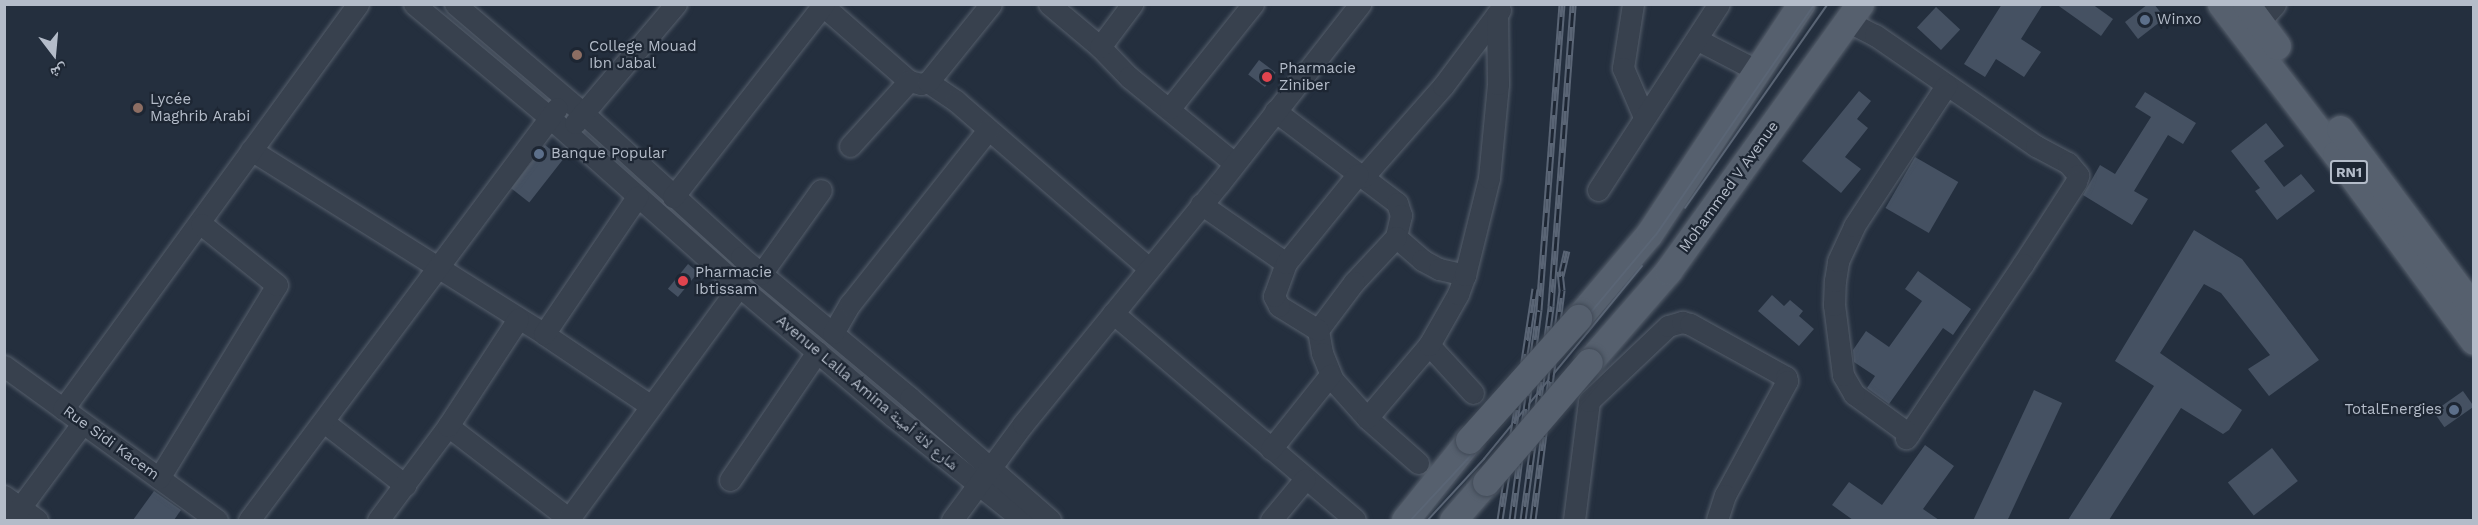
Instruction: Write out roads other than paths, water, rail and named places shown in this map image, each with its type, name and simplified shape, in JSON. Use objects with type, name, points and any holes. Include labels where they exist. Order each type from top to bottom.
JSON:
[{"type":"main road","points":[[1405,520],[1469,440],[1578,318],[1649,234],[1801,4]]},
{"type":"main road","name":"RN1","points":[[2221,4],[2336,154],[2474,341]]},
{"type":"main road","name":"RN1","points":[[2260,10],[2474,309]]},
{"type":"main road","name":"Mohammed V Avenue","points":[[1453,520],[1668,271],[1853,13]]},
{"type":"street","points":[[63,409],[201,224],[251,150],[358,4]]},
{"type":"street","name":"Avenue Lalla Amina شارع لالة أمينة","points":[[414,4],[549,117],[738,286],[977,485],[1023,520]]},
{"type":"street","name":"Avenue Lalla Amina شارع لالة أمينة","points":[[454,4],[583,113],[673,197],[761,274],[1050,520]]},
{"type":"street","points":[[566,132],[676,4]]},
{"type":"street","points":[[850,146],[919,81],[991,4]]},
{"type":"street","points":[[1049,4],[1100,47],[1129,77],[1170,108],[1234,163]]},
{"type":"street","points":[[1100,47],[1132,4]]},
{"type":"street","points":[[1170,108],[1253,4]]},
{"type":"street","points":[[952,520],[977,485],[992,469],[1023,424],[1360,4]]},
{"type":"street","points":[[1633,4],[1623,68],[1644,117]]},
{"type":"street","points":[[1598,190],[1644,117],[1698,40],[1719,4]]},
{"type":"street","points":[[673,197],[822,5],[919,81],[956,101],[1149,268]]},
{"type":"street","points":[[1418,464],[1367,418],[1330,375],[1318,330],[1285,310],[1274,300],[1287,263],[1361,176],[1443,86],[1500,9]]},
{"type":"street","points":[[1367,418],[1429,345],[1458,294],[1465,275],[1489,178],[1498,84],[1500,9]]},
{"type":"street","points":[[1853,13],[1875,35],[1946,86],[2036,146],[2068,163],[2078,177],[2023,264],[1907,436],[1854,394],[1846,382],[1837,339],[1834,282],[1838,261],[1854,226],[1946,86]]},
{"type":"street","points":[[1698,40],[1756,70]]},
{"type":"street","points":[[249,520],[564,98]]},
{"type":"street","points":[[1275,111],[1390,196],[1401,210],[1396,237],[1354,282],[1318,330]]},
{"type":"street","points":[[833,333],[850,304],[988,130]]},
{"type":"street","points":[[251,150],[544,334],[651,406]]},
{"type":"street","points":[[761,274],[821,190]]},
{"type":"street","points":[[544,334],[637,197]]},
{"type":"street","points":[[1201,204],[1287,263]]},
{"type":"street","points":[[159,478],[277,285],[201,224]]},
{"type":"street","points":[[1396,237],[1430,266],[1465,275]]},
{"type":"street","points":[[448,426],[569,520],[738,286]]},
{"type":"street","points":[[1113,313],[1355,520]]},
{"type":"street","points":[[378,520],[448,426],[518,319]]},
{"type":"street","points":[[1574,520],[1588,402],[1668,327],[1682,322],[1786,377],[1786,381],[1725,495],[1717,520]]},
{"type":"street","points":[[1429,345],[1473,393]]},
{"type":"street","points":[[730,480],[817,352]]},
{"type":"street","name":"Rue Sidi Kacem","points":[[4,366],[217,520]]},
{"type":"street","points":[[1271,449],[1330,375]]},
{"type":"street","points":[[324,422],[405,485]]},
{"type":"street","points":[[18,511],[82,424]]},
{"type":"street","points":[[1271,520],[1305,478]]},
{"type":"tram line","points":[[1411,520],[1476,450],[1656,235],[1815,4]]},
{"type":"tram line","points":[[1685,208],[1828,4]]},
{"type":"tram line","points":[[1428,520],[1484,459],[1642,266]]},
{"type":"railway","points":[[1512,520],[1539,310],[1562,4]]},
{"type":"railway","points":[[1523,520],[1551,306],[1573,4]]},
{"type":"railway","points":[[1561,276],[1567,251]]},
{"type":"railway","points":[[1533,520],[1562,290],[1560,271]]},
{"type":"railway","points":[[1500,520],[1535,289]]},
{"type":"place","name":"Winxo","points":[[2145,20]]},
{"type":"place","name":"College Mouad Ibn Jabal","points":[[577,55]]},
{"type":"place","name":"Pharmacie Ziniber","points":[[1267,77]]},
{"type":"place","name":"Lycée Maghrib Arabi","points":[[138,108]]},
{"type":"place","name":"Banque Popular","points":[[539,154]]},
{"type":"place","name":"Pharmacie Ibtissam","points":[[683,281]]},
{"type":"place","name":"TotalEnergies","points":[[2454,410]]}]
